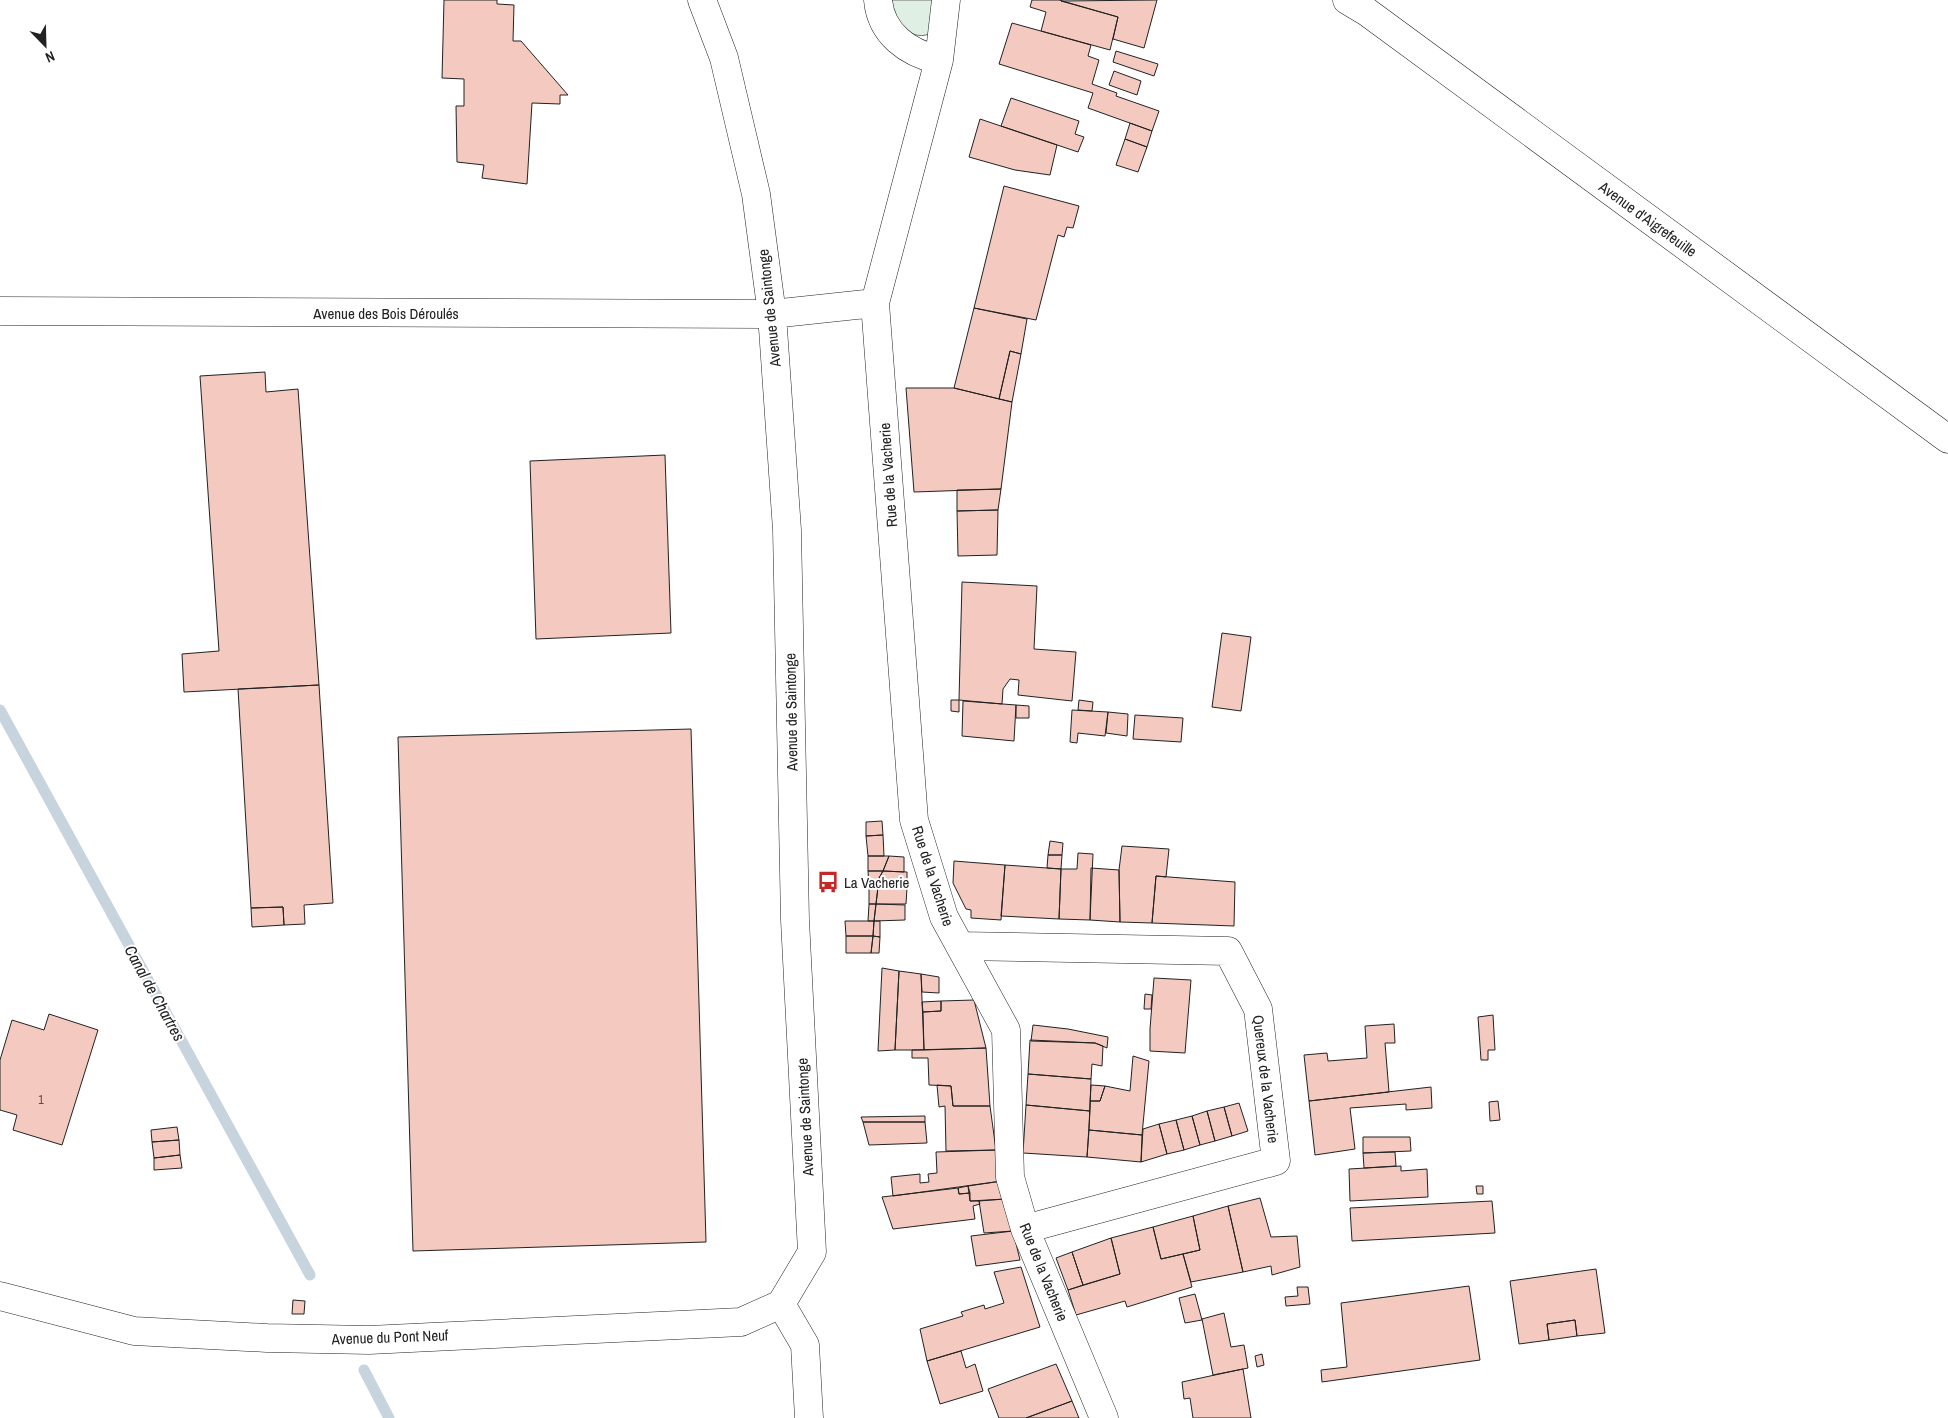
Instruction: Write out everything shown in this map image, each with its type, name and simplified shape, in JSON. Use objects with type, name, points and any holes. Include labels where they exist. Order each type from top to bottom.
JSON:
[{"type":"street","name":"Avenue de Saintonge","points":[[702,0],[724,58],[753,184],[772,314],[787,530],[795,920],[812,1252],[781,1304]]},
{"type":"street","points":[[878,0],[884,21],[902,45],[923,57],[939,60]]},
{"type":"street","name":"Rue de la Vacherie","points":[[946,0],[939,60],[875,302],[914,820],[944,917],[1006,1030],[1010,1177],[1025,1229],[1104,1418]]},
{"type":"street","name":"Avenue d'Aigrefeuille","points":[[1347,0],[1375,18],[1948,439]]},
{"type":"street","points":[[772,314],[875,302]]},
{"type":"street","name":"Avenue des Bois Déroulés","points":[[0,311],[772,314]]},
{"type":"street","name":"Quereux de la Vacherie","points":[[960,946],[1228,951],[1258,1009],[1276,1161],[1025,1229]]},
{"type":"street","name":"Avenue du Pont Neuf","points":[[0,1296],[134,1332],[295,1339],[369,1340],[741,1322],[781,1304]]},
{"type":"street","points":[[781,1304],[804,1345],[808,1418]]},
{"type":"green space","points":[[892,0],[933,0],[929,34],[915,35],[903,27],[895,14]]},
{"type":"building","points":[[444,0],[497,0],[497,4],[514,5],[513,41],[521,41],[568,95],[560,95],[560,104],[532,103],[527,184],[482,178],[484,165],[457,162],[456,106],[464,106],[464,79],[442,78]]},
{"type":"building","points":[[1032,0],[1059,0],[1118,17],[1110,50],[1041,31],[1046,12],[1030,7]]},
{"type":"building","points":[[1157,0],[1144,48],[1113,39],[1118,17],[1061,1]]},
{"type":"building","points":[[1012,23],[1091,45],[1088,56],[1099,60],[1092,84],[1117,93],[1116,96],[1159,111],[1152,131],[1088,108],[1093,93],[999,64]]},
{"type":"building","points":[[1116,51],[1158,64],[1154,76],[1113,62]]},
{"type":"building","points":[[1114,71],[1141,81],[1137,95],[1109,85]]},
{"type":"building","points":[[1011,98],[1079,121],[1075,134],[1084,137],[1078,152],[1001,126]]},
{"type":"building","points":[[980,119],[1057,145],[1050,175],[1015,170],[969,157]]},
{"type":"building","points":[[1130,123],[1152,131],[1147,147],[1125,139]]},
{"type":"building","points":[[1125,139],[1147,147],[1138,172],[1116,165]]},
{"type":"building","points":[[1004,186],[1079,206],[1073,228],[1067,227],[1064,237],[1058,235],[1036,320],[974,308]]},
{"type":"building","points":[[974,308],[1027,319],[1021,354],[1010,351],[999,399],[954,388]]},
{"type":"building","points":[[1010,351],[1021,354],[1012,402],[999,399]]},
{"type":"building","points":[[265,372],[266,392],[298,389],[319,685],[184,692],[182,654],[219,651],[200,376]]},
{"type":"building","points":[[906,388],[954,388],[1012,402],[1001,489],[914,492]]},
{"type":"building","points":[[665,455],[671,633],[536,639],[530,461]]},
{"type":"building","points":[[1001,489],[998,510],[957,511],[957,490]]},
{"type":"building","points":[[998,510],[997,555],[958,556],[957,511]]},
{"type":"building","points":[[962,582],[1037,586],[1034,649],[1076,652],[1072,701],[1018,695],[1019,680],[1010,679],[1003,689],[1002,704],[959,700]]},
{"type":"building","points":[[1222,633],[1251,637],[1241,711],[1212,707]]},
{"type":"building","points":[[319,685],[333,903],[304,905],[305,924],[284,925],[283,907],[251,908],[238,689]]},
{"type":"building","points":[[951,700],[959,700],[959,712],[951,711]]},
{"type":"building","points":[[1079,700],[1093,702],[1092,711],[1078,710]]},
{"type":"building","points":[[963,701],[1016,705],[1014,741],[962,736]]},
{"type":"building","points":[[1016,705],[1029,706],[1029,718],[1016,718]]},
{"type":"building","points":[[1072,710],[1108,712],[1105,736],[1078,733],[1077,743],[1070,742]]},
{"type":"building","points":[[1108,712],[1128,714],[1127,736],[1106,733]]},
{"type":"building","points":[[1135,715],[1183,718],[1181,742],[1133,739]]},
{"type":"building","points":[[691,729],[706,1242],[413,1251],[398,737]]},
{"type":"building","points":[[882,821],[883,835],[866,836],[866,822]]},
{"type":"building","points":[[883,835],[884,856],[868,856],[866,836]]},
{"type":"building","points":[[1050,841],[1063,843],[1062,855],[1048,855]]},
{"type":"building","points":[[1122,846],[1169,849],[1166,877],[1156,876],[1152,923],[1120,922],[1119,870]]},
{"type":"building","points":[[1078,853],[1093,854],[1090,920],[1059,919],[1061,869],[1077,869]]},
{"type":"building","points":[[1048,855],[1062,855],[1061,869],[1047,868]]},
{"type":"building","points":[[868,856],[889,856],[883,871],[868,871]]},
{"type":"building","points":[[889,856],[904,857],[904,872],[883,871]]},
{"type":"building","points":[[954,861],[1005,865],[1001,920],[971,918],[971,910],[966,909],[953,883]]},
{"type":"building","points":[[1005,865],[1061,869],[1059,919],[1001,916]]},
{"type":"building","points":[[1091,868],[1119,870],[1120,922],[1090,920]]},
{"type":"building","points":[[868,871],[883,871],[879,878],[878,887],[869,887]]},
{"type":"building","points":[[883,871],[907,872],[907,888],[878,887],[879,878]]},
{"type":"building","points":[[1156,876],[1235,882],[1234,926],[1152,923]]},
{"type":"building","points":[[869,887],[878,887],[876,904],[869,904]]},
{"type":"building","points":[[878,887],[907,888],[906,904],[876,904]]},
{"type":"building","points":[[869,904],[876,904],[874,921],[868,921]]},
{"type":"building","points":[[876,904],[905,905],[905,920],[874,921]]},
{"type":"building","points":[[283,907],[284,925],[252,927],[251,908]]},
{"type":"building","points":[[845,921],[874,921],[873,936],[846,936]]},
{"type":"building","points":[[874,921],[880,921],[880,937],[873,936]]},
{"type":"building","points":[[846,936],[873,936],[871,953],[846,953]]},
{"type":"building","points":[[873,936],[880,937],[879,953],[871,953]]},
{"type":"building","points":[[882,968],[899,971],[895,1050],[878,1051]]},
{"type":"building","points":[[899,971],[921,974],[924,1050],[895,1050]]},
{"type":"building","points":[[921,974],[939,977],[939,993],[922,992]]},
{"type":"building","points":[[1154,978],[1191,980],[1185,1053],[1150,1051]]},
{"type":"building","points":[[1145,994],[1152,995],[1151,1009],[1144,1009]]},
{"type":"building","points":[[974,1000],[986,1048],[924,1050],[923,1012],[941,1011],[941,1001]]},
{"type":"building","points":[[941,1001],[941,1011],[923,1012],[922,1002]]},
{"type":"building","points":[[49,1014],[98,1030],[62,1145],[13,1130],[17,1115],[0,1110],[0,1060],[12,1020],[44,1030]]},
{"type":"building","points":[[1493,1015],[1495,1050],[1488,1050],[1488,1060],[1481,1060],[1478,1017]]},
{"type":"building","points":[[1394,1024],[1395,1043],[1385,1043],[1389,1092],[1309,1101],[1304,1055],[1327,1053],[1328,1061],[1367,1058],[1365,1026]]},
{"type":"building","points":[[1033,1025],[1068,1029],[1108,1037],[1107,1048],[1095,1043],[1031,1041]]},
{"type":"building","points":[[1030,1040],[1095,1043],[1103,1046],[1102,1066],[1092,1064],[1091,1079],[1028,1074]]},
{"type":"building","points":[[986,1048],[990,1106],[953,1106],[951,1086],[929,1085],[928,1058],[912,1058],[912,1050]]},
{"type":"building","points":[[1133,1056],[1149,1061],[1142,1135],[1089,1130],[1090,1101],[1100,1101],[1105,1086],[1130,1091]]},
{"type":"building","points":[[1028,1074],[1091,1079],[1090,1111],[1026,1105]]},
{"type":"building","points":[[937,1085],[951,1086],[953,1106],[990,1106],[996,1150],[946,1151],[945,1106],[939,1107]]},
{"type":"building","points":[[1091,1085],[1105,1086],[1100,1101],[1090,1101]]},
{"type":"building","points":[[1431,1087],[1432,1108],[1406,1110],[1406,1104],[1350,1108],[1355,1149],[1315,1155],[1309,1101]]},
{"type":"building","points":[[1498,1101],[1500,1120],[1490,1121],[1489,1102]]},
{"type":"building","points":[[1239,1103],[1248,1131],[1232,1136],[1224,1107]]},
{"type":"building","points":[[1026,1105],[1090,1111],[1087,1157],[1023,1153]]},
{"type":"building","points":[[1224,1107],[1232,1136],[1215,1141],[1207,1111]]},
{"type":"building","points":[[1207,1111],[1215,1141],[1200,1145],[1192,1116]]},
{"type":"building","points":[[925,1116],[925,1122],[863,1122],[861,1117]]},
{"type":"building","points":[[1192,1116],[1200,1145],[1184,1150],[1176,1120]]},
{"type":"building","points":[[1176,1120],[1184,1150],[1167,1154],[1159,1124]]},
{"type":"building","points":[[863,1122],[925,1122],[927,1143],[869,1145]]},
{"type":"building","points":[[1159,1124],[1167,1154],[1141,1162],[1143,1129]]},
{"type":"building","points":[[177,1127],[179,1140],[152,1142],[151,1130]]},
{"type":"building","points":[[1089,1130],[1142,1135],[1141,1162],[1087,1157]]},
{"type":"building","points":[[1363,1137],[1410,1137],[1411,1151],[1363,1153]]},
{"type":"building","points":[[179,1140],[180,1155],[154,1158],[152,1142]]},
{"type":"building","points":[[996,1150],[1002,1181],[893,1196],[891,1177],[920,1174],[920,1183],[929,1182],[928,1174],[937,1173],[936,1152]]},
{"type":"building","points":[[1395,1152],[1396,1166],[1364,1168],[1363,1153]]},
{"type":"building","points":[[180,1155],[182,1168],[154,1170],[154,1158]]},
{"type":"building","points":[[1401,1166],[1401,1171],[1427,1169],[1428,1197],[1350,1201],[1349,1169]]},
{"type":"building","points":[[1002,1181],[1005,1199],[970,1201],[968,1186]]},
{"type":"building","points":[[968,1186],[970,1193],[959,1194],[958,1188]]},
{"type":"building","points":[[1476,1186],[1483,1186],[1483,1194],[1477,1194]]},
{"type":"building","points":[[958,1188],[959,1194],[970,1193],[970,1201],[979,1201],[980,1204],[973,1206],[975,1219],[893,1229],[882,1197]]},
{"type":"building","points":[[1260,1198],[1271,1237],[1297,1236],[1300,1267],[1272,1275],[1271,1266],[1243,1272],[1228,1206]]},
{"type":"building","points":[[1005,1199],[1013,1231],[984,1233],[979,1201]]},
{"type":"building","points":[[1492,1201],[1495,1233],[1352,1241],[1350,1208]]},
{"type":"building","points":[[1228,1206],[1243,1272],[1191,1282],[1183,1254],[1200,1250],[1193,1216]]},
{"type":"building","points":[[1193,1216],[1200,1250],[1161,1259],[1153,1227]]},
{"type":"building","points":[[1153,1227],[1161,1259],[1183,1254],[1192,1287],[1127,1307],[1125,1301],[1076,1315],[1068,1290],[1120,1274],[1111,1238]]},
{"type":"building","points":[[1013,1231],[1020,1260],[976,1266],[971,1236]]},
{"type":"building","points":[[1111,1238],[1120,1274],[1083,1285],[1072,1252]]},
{"type":"building","points":[[1072,1252],[1083,1285],[1068,1290],[1056,1258]]},
{"type":"building","points":[[1021,1267],[1040,1327],[927,1361],[920,1329],[963,1316],[961,1312],[984,1305],[985,1309],[1004,1303],[994,1272]]},
{"type":"building","points":[[1596,1269],[1605,1333],[1577,1336],[1575,1320],[1547,1324],[1549,1340],[1519,1344],[1510,1281]]},
{"type":"building","points":[[1469,1286],[1480,1360],[1322,1382],[1321,1370],[1347,1367],[1341,1303]]},
{"type":"building","points":[[1297,1287],[1308,1287],[1310,1304],[1286,1306],[1285,1297],[1298,1296]]},
{"type":"building","points":[[1195,1294],[1202,1320],[1185,1323],[1179,1298]]},
{"type":"building","points":[[293,1300],[305,1301],[304,1314],[292,1314]]},
{"type":"building","points":[[1224,1313],[1231,1347],[1244,1345],[1248,1368],[1213,1375],[1202,1319]]},
{"type":"building","points":[[1575,1320],[1577,1336],[1549,1340],[1547,1324]]},
{"type":"building","points":[[961,1351],[966,1368],[975,1364],[983,1391],[940,1404],[927,1361]]},
{"type":"building","points":[[1262,1354],[1264,1365],[1257,1367],[1255,1356]]},
{"type":"building","points":[[1056,1364],[1072,1401],[1026,1418],[999,1418],[988,1389]]},
{"type":"building","points":[[1243,1369],[1251,1418],[1193,1418],[1190,1398],[1184,1399],[1182,1382]]},
{"type":"building","points":[[1072,1401],[1079,1418],[1026,1418]]},
{"type":"waterway","name":"Canal de Chartres","points":[[0,710],[310,1275]]},
{"type":"waterway","name":"Canal de Chartres","points":[[364,1370],[389,1418]]},
{"type":"place","name":"La Vacherie","points":[[828,882]]}]
